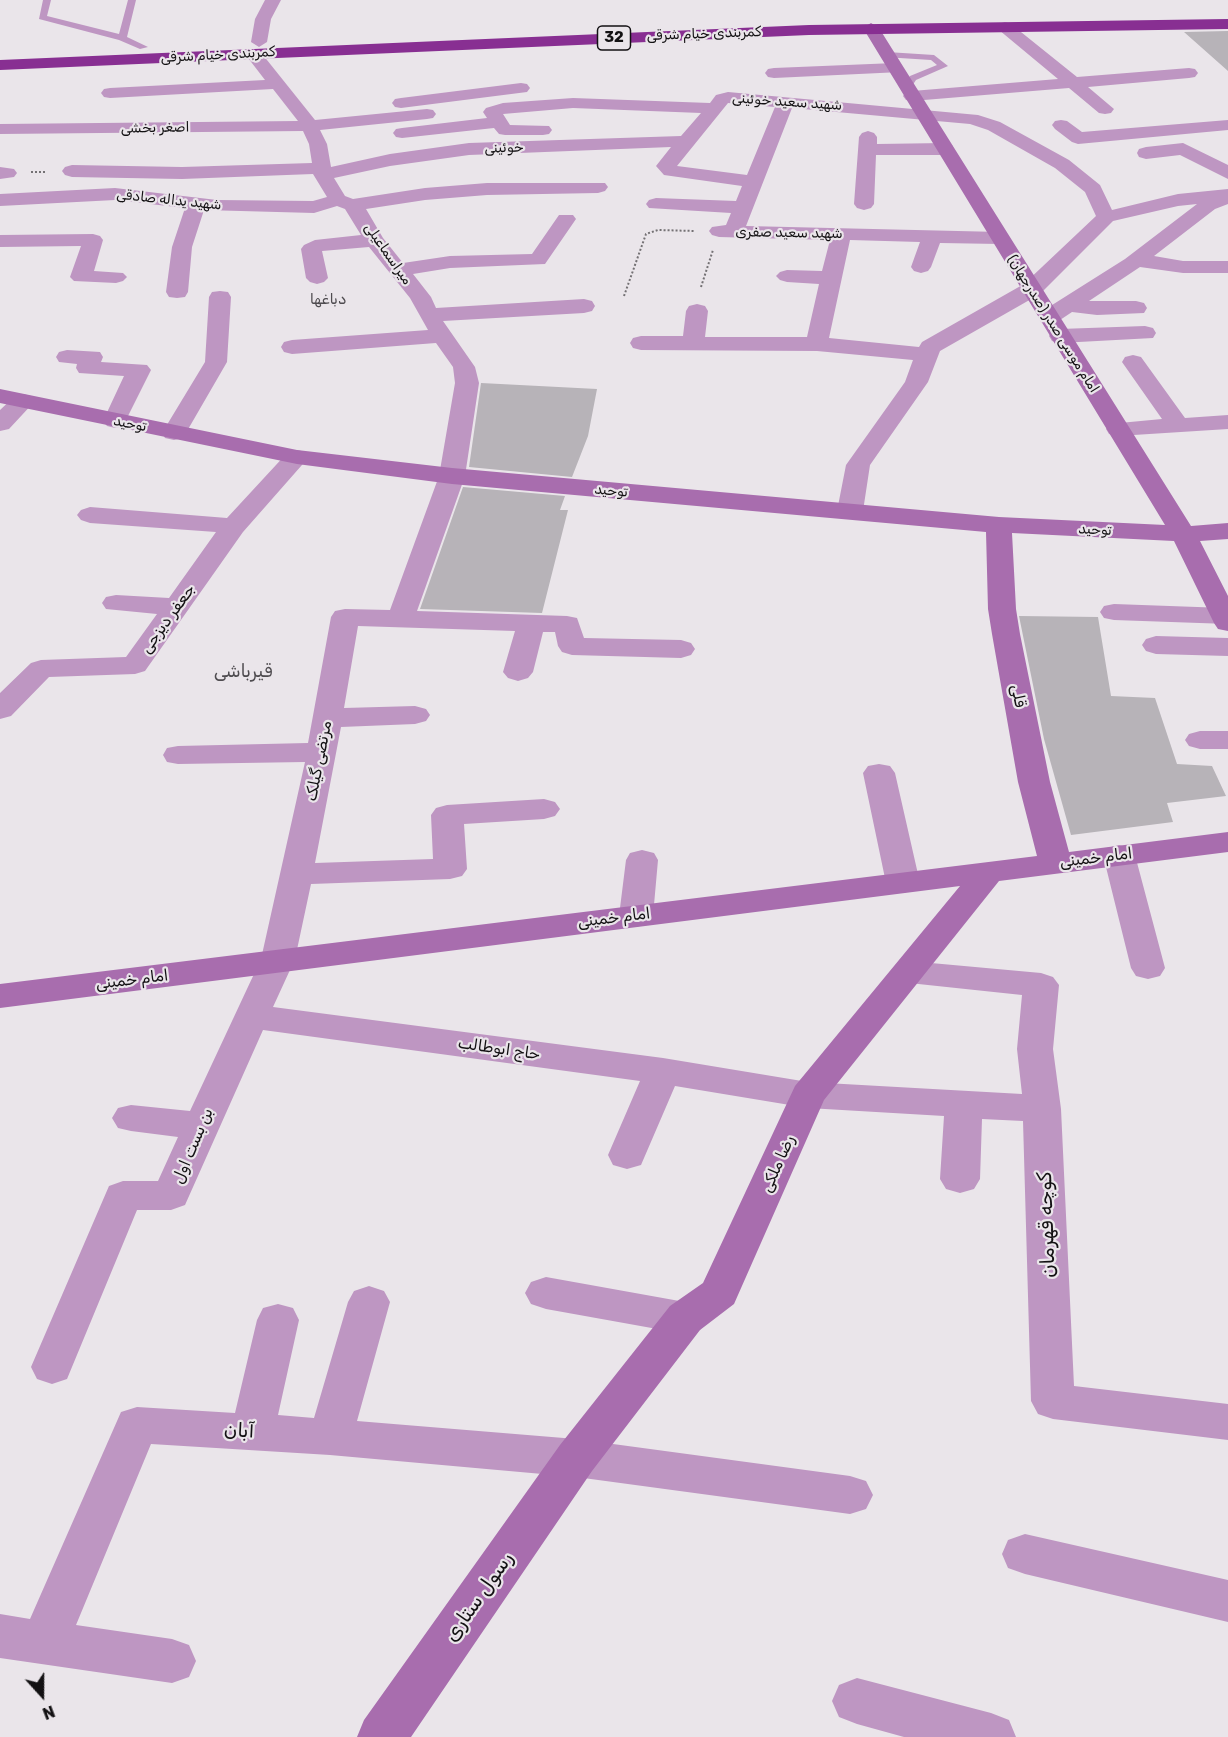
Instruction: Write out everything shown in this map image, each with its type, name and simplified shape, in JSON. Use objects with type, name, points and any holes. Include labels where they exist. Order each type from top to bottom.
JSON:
[{"type":"highway","name":"کمربندی خیام شرقی","points":[[355,44],[803,19],[1228,13]]},
{"type":"highway","name":"کمربندی خیام شرقی","points":[[0,65],[256,48],[355,44],[871,28],[1228,24]]},
{"type":"highway","name":"کمربندی خیام شرقی","points":[[0,53],[143,47],[256,48]]},
{"type":"main road","name":"(صدرجهان) امام موسی صدر","points":[[871,28],[1183,534],[1226,619]]},
{"type":"main road","name":"توحید","points":[[12,398],[297,457],[452,476],[999,525],[1183,534],[1228,531]]},
{"type":"main road","name":"قلی","points":[[999,525],[1002,609],[1006,634],[1034,782],[1056,864]]},
{"type":"main road","name":"امام خمینی","points":[[0,996],[236,968],[278,959],[1228,842]]},
{"type":"main road","name":"رضا ملکی","points":[[576,1458],[685,1318],[719,1293],[808,1095],[989,872]]},
{"type":"main road","name":"رسول ستاری","points":[[382,1737],[576,1458]]},
{"type":"street","points":[[273,0],[263,19],[256,48],[310,128]]},
{"type":"street","points":[[1005,27],[1105,109]]},
{"type":"street","points":[[774,73],[891,61]]},
{"type":"street","points":[[914,99],[1189,73]]},
{"type":"street","points":[[110,93],[279,84]]},
{"type":"street","points":[[310,128],[521,88]]},
{"type":"street","name":"شهید سعید خوئینی","points":[[754,182],[671,171],[665,166],[722,99],[728,97],[786,101],[914,99]]},
{"type":"street","points":[[914,99],[994,126],[1062,164],[1093,189],[1106,218]]},
{"type":"street","points":[[726,231],[743,207],[786,101]]},
{"type":"street","points":[[310,128],[501,115],[573,103],[714,108]]},
{"type":"street","points":[[1228,112],[1061,125],[1078,138],[1228,125]]},
{"type":"street","points":[[310,128],[427,114]]},
{"type":"street","points":[[501,115],[502,129],[509,131],[546,129]]},
{"type":"street","points":[[636,120],[701,124]]},
{"type":"street","name":"اصغر بخشی","points":[[0,129],[310,128]]},
{"type":"street","name":"میراسماعیلی","points":[[310,128],[322,171],[420,297],[428,315],[464,367],[467,382],[452,476],[400,618]]},
{"type":"street","name":"خوئینی","points":[[72,171],[182,173],[322,171],[469,149],[687,141]]},
{"type":"street","points":[[864,204],[868,143],[945,149]]},
{"type":"street","points":[[1127,155],[1183,149],[1228,173]]},
{"type":"street","points":[[350,206],[425,194],[487,189],[598,187]]},
{"type":"street","name":"شهید یداله صادقی","points":[[0,200],[116,194],[217,206],[350,206]]},
{"type":"street","points":[[850,511],[858,465],[916,382],[930,347],[1032,289],[1106,218],[1178,200],[1228,196]]},
{"type":"street","points":[[1145,333],[1055,326],[1068,305],[1136,260],[1208,205],[1228,196]]},
{"type":"street","points":[[177,292],[182,247],[197,203]]},
{"type":"street","points":[[350,206],[489,203]]},
{"type":"street","points":[[656,204],[743,207]]},
{"type":"street","points":[[397,270],[450,262],[538,260],[566,219]]},
{"type":"street","name":"شهید سعید صفری","points":[[726,231],[1000,238]]},
{"type":"street","points":[[817,344],[841,234]]},
{"type":"street","points":[[921,267],[932,237]]},
{"type":"street","points":[[0,241],[93,240],[81,277],[116,276]]},
{"type":"street","points":[[317,278],[311,249],[315,246],[374,240]]},
{"type":"street","points":[[1136,260],[1183,267],[1228,267]]},
{"type":"street","points":[[787,276],[831,278]]},
{"type":"street","points":[[1068,305],[1097,308],[1136,299],[1096,286]]},
{"type":"street","points":[[174,433],[216,362],[220,297]]},
{"type":"street","points":[[428,315],[584,306]]},
{"type":"street","points":[[693,344],[697,311]]},
{"type":"street","points":[[292,346],[444,336]]},
{"type":"street","points":[[640,343],[817,344],[927,355]]},
{"type":"street","points":[[67,357],[92,357],[87,368],[139,370],[115,421]]},
{"type":"street","points":[[1133,362],[1179,426]]},
{"type":"street","points":[[0,424],[12,398]]},
{"type":"street","points":[[1118,429],[1228,422]]},
{"type":"street","name":"جعفر دیزجی","points":[[0,710],[41,669],[135,665],[234,526],[297,457]]},
{"type":"street","points":[[90,515],[234,526]]},
{"type":"street","points":[[116,603],[177,607]]},
{"type":"street","points":[[1114,612],[1226,619]]},
{"type":"street","name":"مرتضی گیلک","points":[[278,959],[322,752],[345,617],[400,618]]},
{"type":"street","points":[[400,618],[567,624],[572,645],[681,649]]},
{"type":"street","points":[[518,672],[531,622]]},
{"type":"street","points":[[1156,645],[1228,646]]},
{"type":"street","points":[[327,718],[415,715]]},
{"type":"street","points":[[178,755],[322,752]]},
{"type":"street","points":[[879,773],[903,883]]},
{"type":"street","points":[[295,874],[450,869],[447,815],[544,809]]},
{"type":"street","points":[[1119,855],[1148,968]]},
{"type":"street","points":[[636,916],[642,860]]},
{"type":"street","points":[[251,1016],[278,959]]},
{"type":"street","points":[[808,1095],[1042,1109],[1035,1049],[1041,985],[909,972]]},
{"type":"street","name":"حاج ابوطالب","points":[[251,1016],[663,1071],[808,1095]]},
{"type":"street","name":"بن بست اول","points":[[52,1367],[123,1196],[171,1195],[251,1016]]},
{"type":"street","points":[[627,1155],[663,1071]]},
{"type":"street","points":[[960,1179],[964,1105]]},
{"type":"street","name":"کوچه قهرمان","points":[[1042,1109],[1053,1401],[1228,1422]]},
{"type":"street","points":[[131,1118],[201,1126]]},
{"type":"street","points":[[546,1293],[685,1318]]},
{"type":"street","points":[[330,1437],[369,1302]]},
{"type":"street","points":[[252,1432],[278,1320]]},
{"type":"street","name":"آبان","points":[[22,1640],[137,1425],[330,1437],[576,1458],[850,1495]]},
{"type":"street","points":[[1025,1554],[1228,1601]]},
{"type":"street","points":[[22,1640],[172,1661]]},
{"type":"street","points":[[857,1701],[991,1737]]},
{"type":"lane","points":[[47,0],[42,17],[122,38],[143,47]]},
{"type":"lane","points":[[122,38],[132,0]]},
{"type":"lane","points":[[891,61],[926,57],[934,58],[944,66],[913,78],[914,99]]},
{"type":"path","points":[[4,173],[72,171]]},
{"type":"path","name":"شهید سعید صفری","points":[[624,296],[646,234],[658,230],[726,231]]},
{"type":"path","points":[[700,287],[726,231]]},
{"type":"building","points":[[1228,31],[1228,71],[1184,32]]},
{"type":"building","points":[[481,383],[597,389],[588,436],[572,477],[469,467]]},
{"type":"building","points":[[463,487],[565,496],[560,510],[568,510],[542,613],[420,609]]},
{"type":"building","points":[[1019,616],[1098,617],[1111,696],[1155,698],[1177,764],[1212,766],[1226,796],[1167,803],[1173,822],[1071,835],[1044,739]]},
{"type":"district","name":"دباغها","points":[[328,300]]},
{"type":"district","name":"قیرباشی","points":[[243,672]]}]
